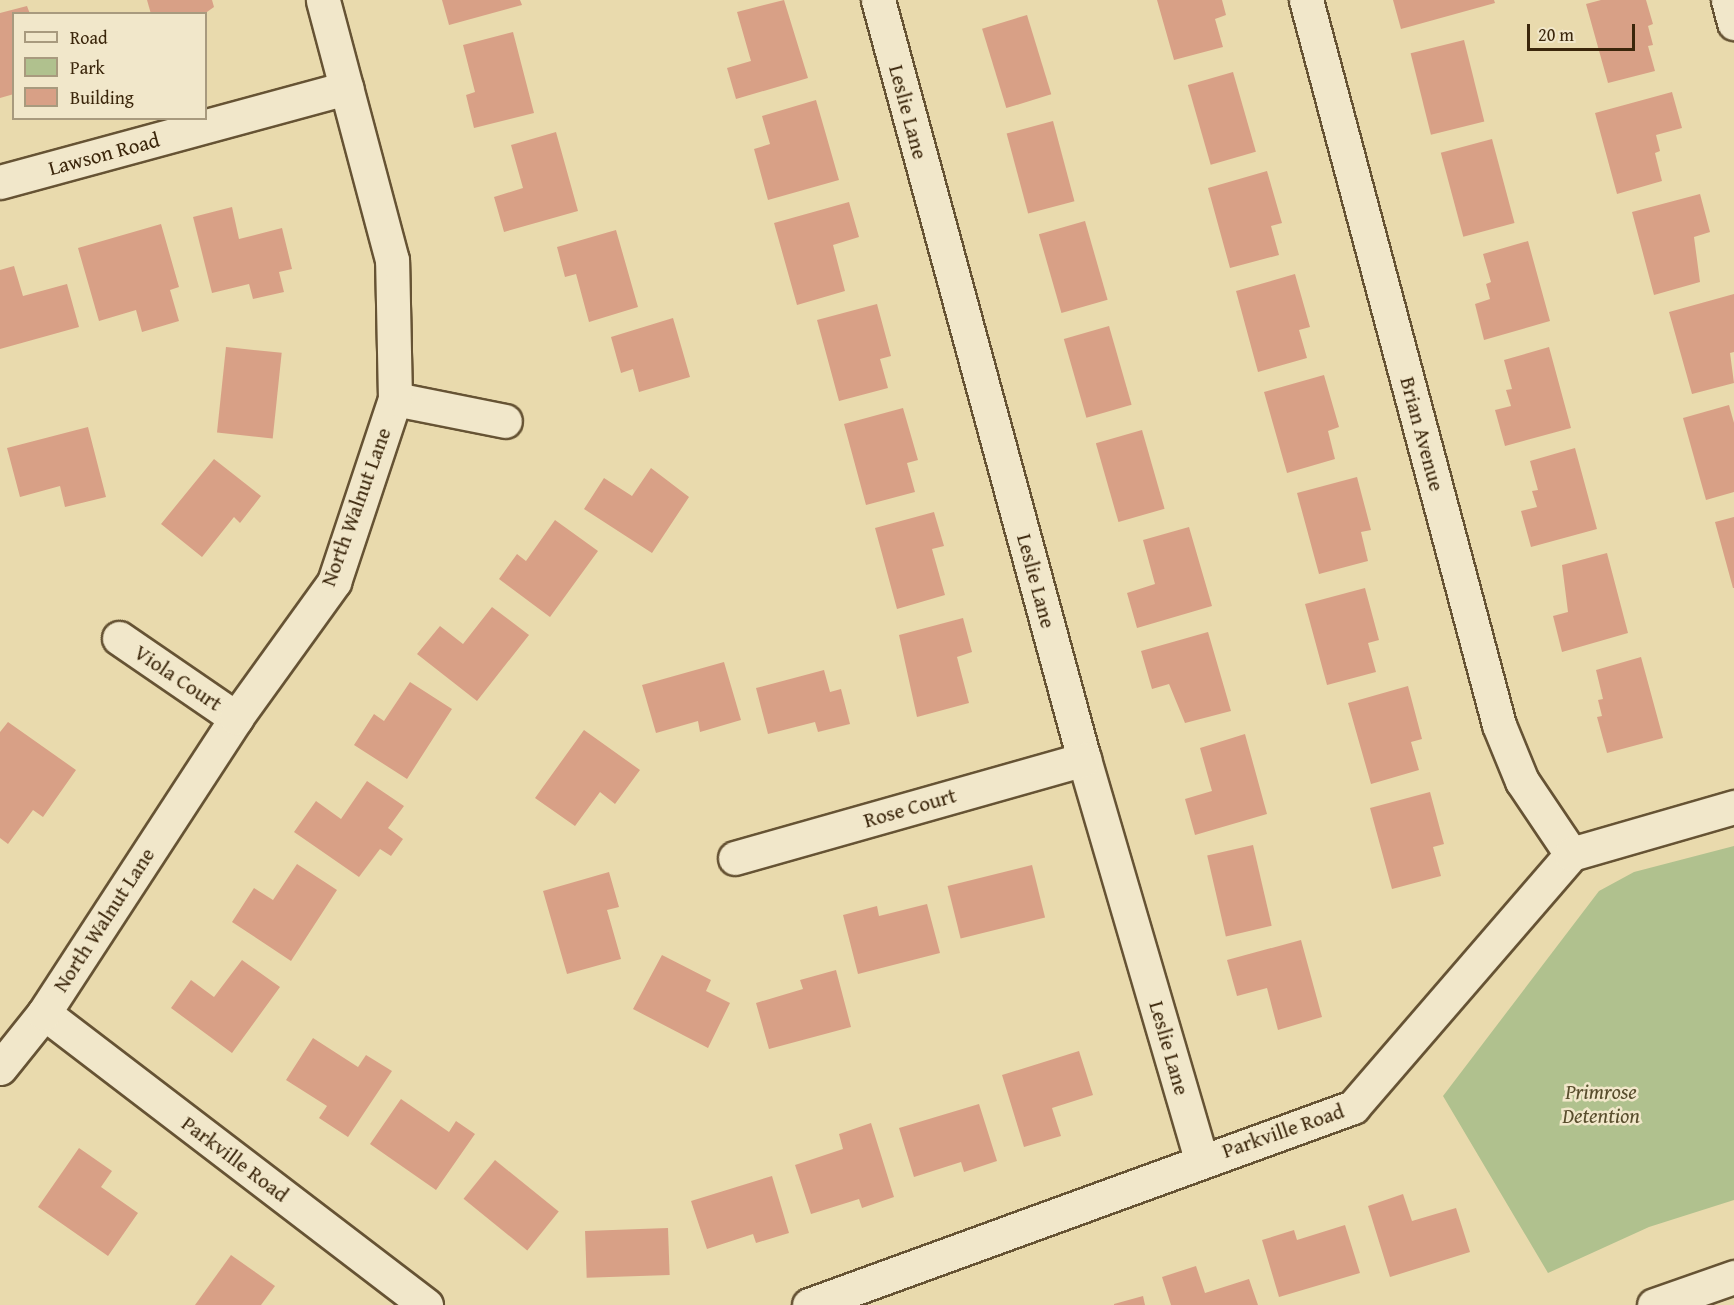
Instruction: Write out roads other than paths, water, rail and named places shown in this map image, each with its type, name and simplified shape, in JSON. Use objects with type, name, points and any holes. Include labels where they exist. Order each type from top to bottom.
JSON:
[{"type":"street","name":"North Walnut Lane","points":[[0,1068],[44,1012],[236,717],[334,582],[394,399],[392,260],[323,0]]},
{"type":"street","name":"Leslie Lane","points":[[878,0],[1084,759],[1201,1159]]},
{"type":"street","name":"Brian Avenue","points":[[1306,0],[1499,725],[1522,781],[1570,854]]},
{"type":"street","points":[[1728,0],[1734,23]]},
{"type":"street","name":"Lawson Road","points":[[0,182],[346,88]]},
{"type":"street","points":[[394,399],[505,421]]},
{"type":"street","name":"Viola Court","points":[[119,638],[236,717]]},
{"type":"street","name":"Rose Court","points":[[735,858],[1084,759]]},
{"type":"street","points":[[1570,854],[1734,807]]},
{"type":"street","name":"Parkville Road","points":[[809,1305],[1201,1159],[1353,1107],[1570,854]]},
{"type":"street","name":"Parkville Road","points":[[44,1012],[426,1305]]},
{"type":"street","points":[[1654,1305],[1734,1277]]},
{"type":"park label","name":"Primrose Detention","points":[[1601,1104]]}]
